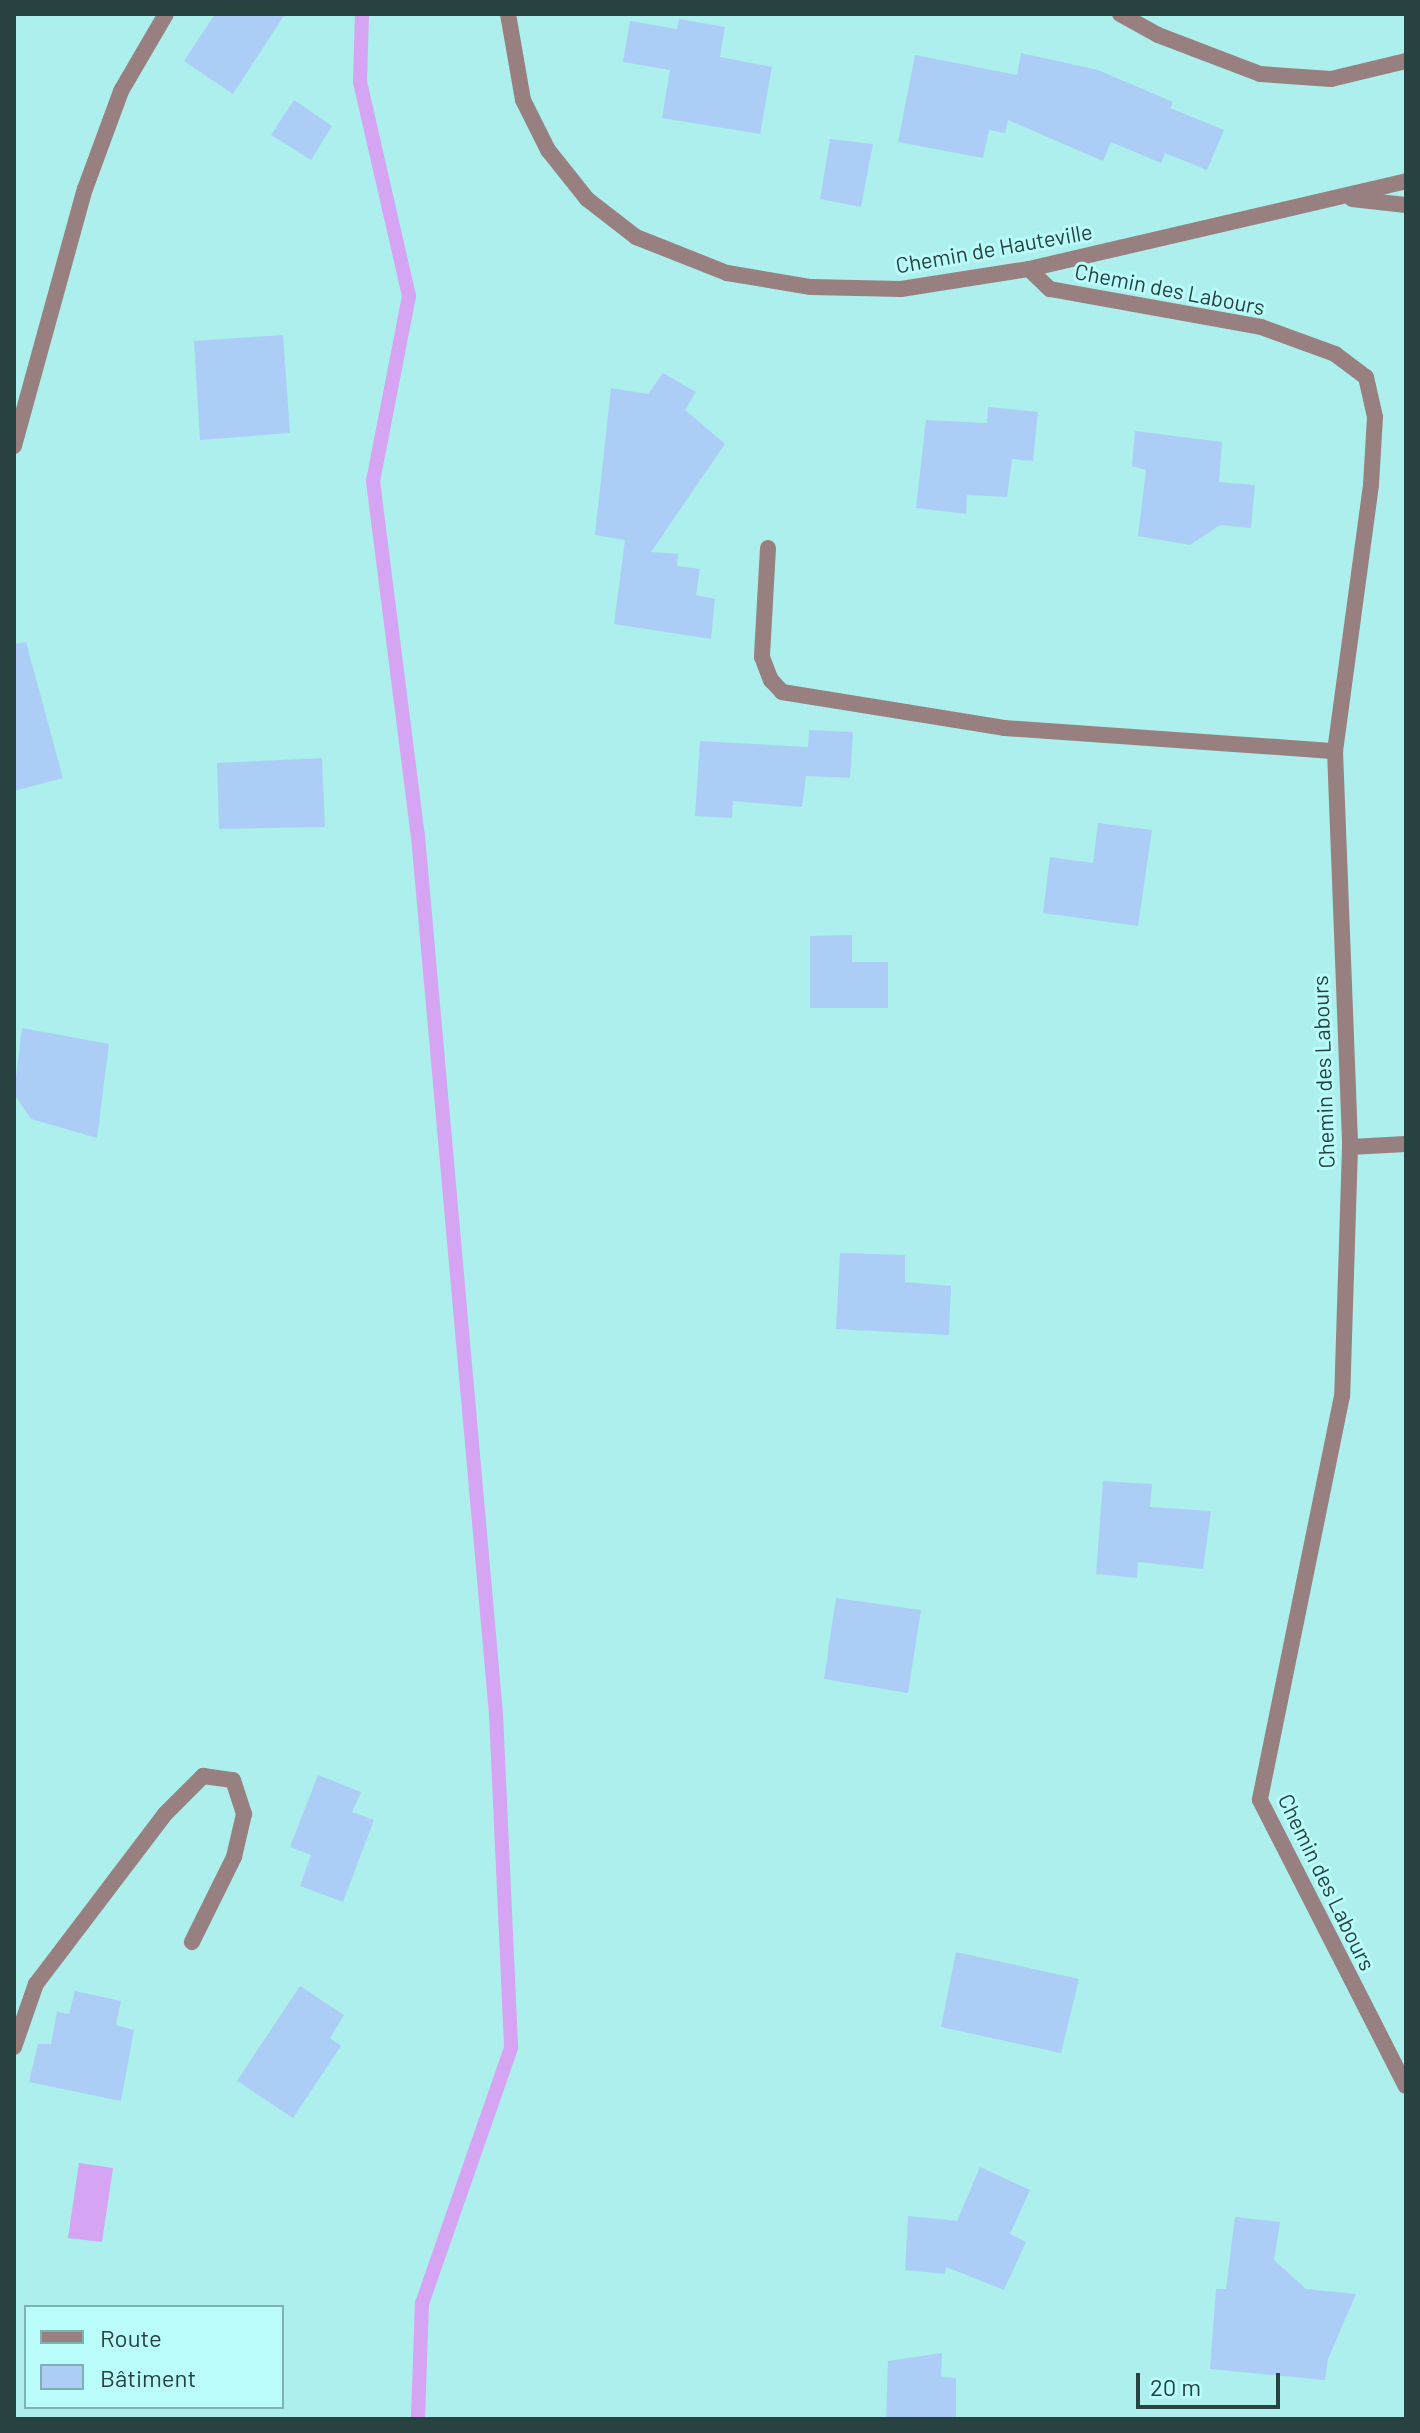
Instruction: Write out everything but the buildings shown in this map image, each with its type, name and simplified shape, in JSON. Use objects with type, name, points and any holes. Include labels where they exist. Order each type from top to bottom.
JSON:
[{"type":"street","points":[[14,446],[85,189],[121,91],[166,14]]},
{"type":"street","name":"Chemin de Hauteville","points":[[508,14],[523,100],[548,150],[587,199],[636,237],[727,273],[811,287],[901,289],[1029,269],[1406,181]]},
{"type":"street","points":[[1120,14],[1158,35],[1260,74],[1331,79],[1406,61]]},
{"type":"street","name":"Chemin de Hauteville","points":[[1342,198],[1406,205]]},
{"type":"street","name":"Chemin des Labours","points":[[1029,269],[1050,289],[1261,327],[1335,354],[1366,377],[1375,417],[1371,485],[1335,751],[1350,1147],[1342,1396],[1260,1800],[1406,2086]]},
{"type":"street","points":[[768,548],[762,657],[771,680],[782,692],[1004,728],[1335,751]]},
{"type":"street","points":[[1350,1147],[1406,1144]]},
{"type":"street","points":[[14,2047],[36,1984],[165,1814],[203,1776],[233,1780],[244,1814],[234,1857],[192,1942]]},
{"type":"shaded area","points":[[79,2163],[113,2168],[102,2242],[68,2238]]},
{"type":"waterway","points":[[362,14],[360,82],[409,296],[373,481],[418,836],[496,1714],[511,2048],[422,2303],[418,2419]]}]
